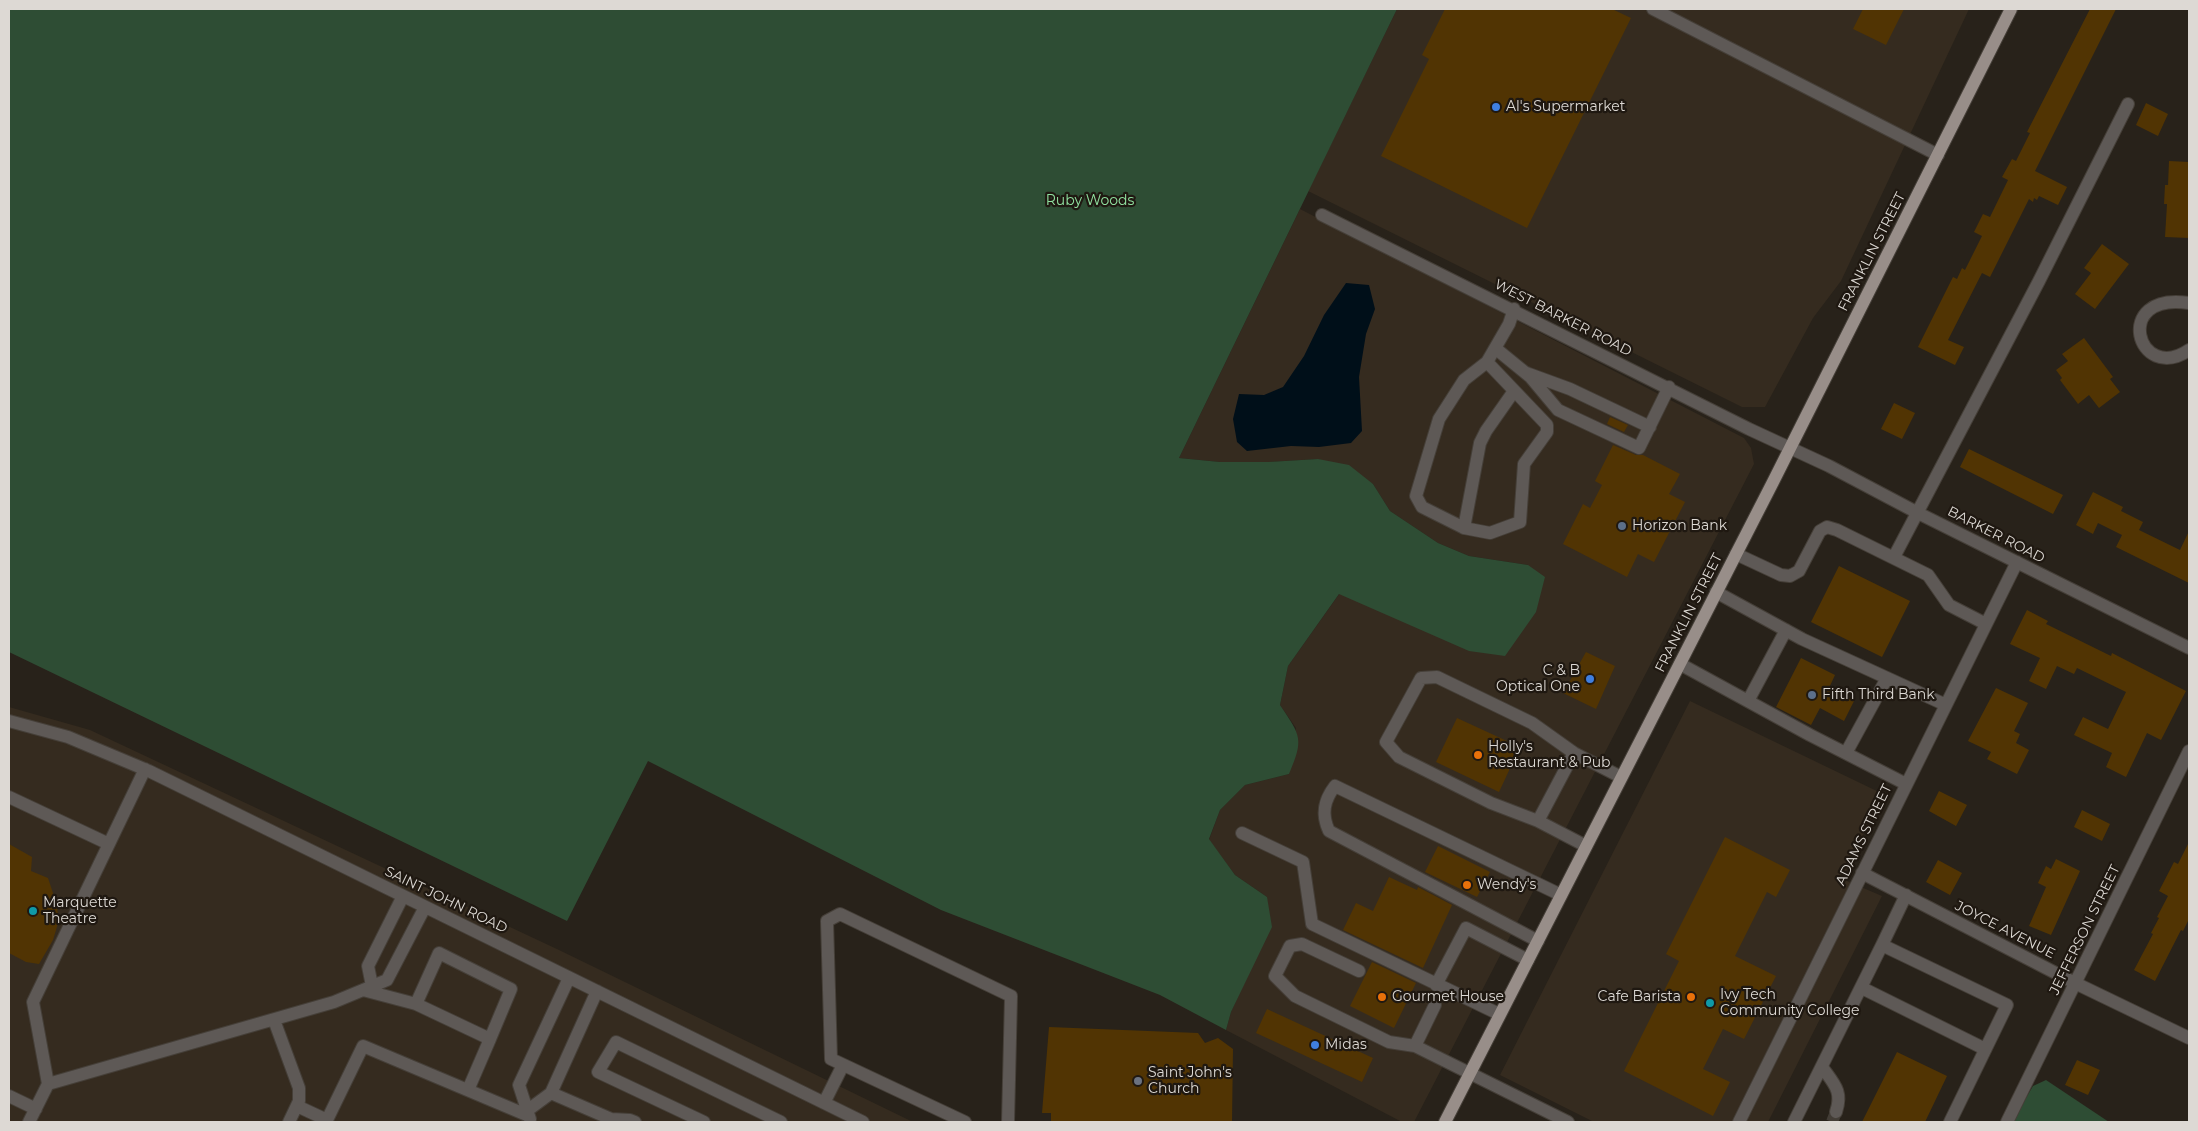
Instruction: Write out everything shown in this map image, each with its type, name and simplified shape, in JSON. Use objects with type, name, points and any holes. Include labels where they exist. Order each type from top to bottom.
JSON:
[{"type":"main road","name":"FRANKLIN STREET","points":[[1445,1122],[1622,778],[2012,9]]},
{"type":"street","points":[[1653,9],[1938,155]]},
{"type":"street","points":[[1894,558],[2040,281],[2128,104]]},
{"type":"street","name":"WEST BARKER ROAD","points":[[1322,215],[1790,448]]},
{"type":"street","points":[[2189,303],[2169,302],[2155,307],[2146,313],[2140,323],[2138,334],[2141,343],[2157,355],[2166,357],[2176,356],[2189,350]]},
{"type":"street","points":[[1487,362],[1547,426],[1547,432],[1524,464],[1520,522],[1490,533],[1464,528],[1422,507],[1416,496],[1439,419],[1464,380],[1487,362],[1509,324],[1514,309]]},
{"type":"street","points":[[1495,348],[1526,373],[1558,410],[1639,448],[1669,387]]},
{"type":"street","points":[[1526,373],[1646,434]]},
{"type":"street","points":[[1464,528],[1480,443],[1486,431],[1514,391]]},
{"type":"street","name":"BARKER ROAD","points":[[1790,448],[2189,648]]},
{"type":"street","points":[[1736,554],[1781,575],[1790,576],[1800,571],[1820,531],[1827,527],[1838,530],[1928,574],[1949,605],[1986,624]]},
{"type":"street","name":"ADAMS STREET","points":[[1739,1122],[2017,562]]},
{"type":"street","points":[[1716,592],[1786,630],[1946,705]]},
{"type":"street","points":[[1748,701],[1786,630]]},
{"type":"street","points":[[1680,664],[1906,784]]},
{"type":"street","points":[[1586,846],[1538,821],[1491,802],[1398,757],[1386,742],[1421,678],[1437,677],[1532,723],[1574,753],[1622,778]]},
{"type":"street","points":[[1846,753],[1887,678]]},
{"type":"street","name":"SAINT JOHN ROAD","points":[[9,721],[68,737],[145,769],[863,1122]]},
{"type":"street","name":"JEFFERSON STREET","points":[[2007,1122],[2189,751]]},
{"type":"street","points":[[1538,821],[1574,753]]},
{"type":"street","points":[[28,1122],[48,1084],[33,1002],[145,769]]},
{"type":"street","points":[[1538,940],[1329,831],[1323,818],[1327,796],[1335,786],[1561,895]]},
{"type":"street","points":[[9,797],[109,844]]},
{"type":"street","points":[[1242,832],[1303,862],[1312,924],[1499,1014]]},
{"type":"street","name":"JOYCE AVENUE","points":[[1862,873],[2075,983],[2189,1038]]},
{"type":"street","points":[[367,988],[368,966],[403,896]]},
{"type":"street","points":[[1794,1122],[1906,896]]},
{"type":"street","points":[[48,1084],[334,1002],[387,980],[425,907]]},
{"type":"street","points":[[965,1122],[831,1059],[827,921],[840,914],[1011,996],[1008,1122]]},
{"type":"street","points":[[1436,985],[1466,928],[1528,960]]},
{"type":"street","points":[[1358,972],[1302,944],[1290,946],[1275,976],[1295,996],[1389,1042],[1415,1046],[1568,1122]]},
{"type":"street","points":[[1882,945],[2008,1004],[1950,1122]]},
{"type":"street","points":[[416,1004],[439,953],[511,988],[468,1090]]},
{"type":"street","points":[[529,1116],[518,1085],[569,978]]},
{"type":"street","points":[[367,988],[416,1004],[490,1039]]},
{"type":"street","points":[[1862,988],[1985,1049]]},
{"type":"street","points":[[529,1116],[551,1093],[597,991]]},
{"type":"street","points":[[1415,1046],[1435,1005]]},
{"type":"street","points":[[274,1020],[299,1088],[299,1101],[288,1122]]},
{"type":"street","points":[[704,1122],[598,1072],[616,1042],[781,1122]]},
{"type":"street","points":[[296,1106],[327,1120],[363,1046],[529,1116]]},
{"type":"street","points":[[824,1103],[844,1065]]},
{"type":"street","points":[[1822,1067],[1839,1092],[1839,1103],[1836,1112]]},
{"type":"street","points":[[551,1093],[611,1119],[635,1122]]},
{"type":"street","points":[[9,1096],[36,1109]]},
{"type":"shaded area","points":[[1397,9],[1969,9],[1841,281],[1813,318],[1765,407],[1742,407],[1308,191]]},
{"type":"shaded area","points":[[1300,209],[1744,438],[1751,448],[1754,464],[1414,1122],[1402,1122],[1226,1030],[1231,1012],[1248,975],[1267,897],[1235,875],[1209,840],[1220,810],[1245,785],[1289,774],[1296,728],[1280,705],[1288,666],[1340,593],[1387,614],[1528,565],[1469,556],[1438,543],[1390,511],[1373,484],[1318,459],[1220,462],[1179,458]]},
{"type":"shaded area","points":[[1346,283],[1369,285],[1375,309],[1366,334],[1359,377],[1362,431],[1351,443],[1319,447],[1291,446],[1247,451],[1237,442],[1233,419],[1239,394],[1264,395],[1283,387],[1304,356],[1324,315]]},
{"type":"shaded area","points":[[1690,701],[1883,794],[1842,879],[1882,896],[1768,1122],[1594,1122],[1500,1075]]},
{"type":"shaded area","points":[[9,707],[90,730],[559,950],[913,1122],[9,1122]]},
{"type":"green space","name":"Ruby Woods","points":[[9,9],[1397,9],[1179,458],[1220,462],[1318,459],[1349,465],[1373,484],[1390,511],[1438,543],[1469,556],[1528,565],[1545,577],[1536,612],[1505,656],[1469,651],[1339,594],[1288,666],[1280,705],[1296,731],[1298,738],[1297,753],[1289,774],[1245,785],[1220,810],[1209,839],[1235,875],[1267,897],[1272,927],[1231,1012],[1226,1030],[1160,995],[941,910],[648,761],[567,921],[9,652]]},
{"type":"green space","points":[[2046,1080],[2109,1122],[2012,1122],[2033,1086]]},
{"type":"building","name":"Al's Supermarket","points":[[1445,9],[1612,9],[1631,18],[1527,228],[1381,156],[1429,59],[1422,55]]},
{"type":"building","points":[[1863,9],[1904,9],[1886,45],[1853,29]]},
{"type":"building","points":[[2090,9],[2116,9],[2035,171],[2067,187],[2058,205],[2039,196],[2037,200],[2034,198],[2033,202],[2029,199],[1990,277],[1982,273],[1948,340],[1964,347],[1955,365],[1918,347],[1953,277],[1957,279],[1962,268],[1965,270],[1982,236],[1974,232],[1983,214],[1990,217],[2008,180],[2002,177],[2012,159],[2016,161],[2030,133],[2027,132]]},
{"type":"building","points":[[2146,103],[2168,114],[2158,136],[2136,125]]},
{"type":"building","points":[[2169,161],[2189,162],[2189,238],[2165,237],[2167,204],[2164,204],[2165,185],[2168,185]]},
{"type":"building","points":[[2102,244],[2129,264],[2095,309],[2075,294],[2091,273],[2084,268]]},
{"type":"building","points":[[2084,338],[2113,377],[2110,379],[2120,392],[2099,408],[2089,395],[2078,404],[2060,380],[2062,378],[2056,370],[2068,361],[2062,354]]},
{"type":"building","points":[[1894,403],[1915,413],[1902,439],[1881,429]]},
{"type":"building","points":[[1610,417],[1628,425],[1624,432],[1607,424]]},
{"type":"building","name":"Horizon Bank","points":[[1613,445],[1636,455],[1643,455],[1680,474],[1669,494],[1685,502],[1654,562],[1638,554],[1627,577],[1563,544],[1583,504],[1590,508],[1602,485],[1595,481]]},
{"type":"building","points":[[1969,449],[2063,495],[2053,514],[1960,467]]},
{"type":"building","points":[[2093,492],[2123,507],[2121,511],[2143,522],[2139,530],[2180,550],[2189,531],[2189,583],[2116,547],[2122,535],[2098,523],[2093,534],[2076,525]]},
{"type":"building","points":[[1839,566],[1910,601],[1882,657],[1811,622]]},
{"type":"building","points":[[2027,610],[2048,621],[2046,624],[2111,656],[2112,653],[2186,691],[2161,740],[2147,733],[2126,777],[2106,767],[2112,753],[2074,735],[2083,717],[2108,729],[2126,692],[2077,668],[2074,674],[2057,666],[2046,689],[2029,681],[2040,658],[2010,644]]},
{"type":"building","name":"C & B Optical One","points":[[1586,652],[1615,666],[1596,709],[1563,693]]},
{"type":"building","name":"Fifth Third Bank","points":[[1801,658],[1835,675],[1829,688],[1854,701],[1844,721],[1820,708],[1811,725],[1776,707]]},
{"type":"building","points":[[1996,688],[2028,703],[2014,731],[2020,734],[2016,743],[2029,750],[2017,774],[1987,759],[1991,752],[1968,741]]},
{"type":"building","name":"Holly's Restaurant & Pub","points":[[1457,718],[1520,747],[1499,792],[1436,762]]},
{"type":"building","points":[[1939,791],[1967,805],[1956,826],[1929,811]]},
{"type":"building","points":[[2082,810],[2110,824],[2102,841],[2074,827]]},
{"type":"building","name":"Ivy Tech Community College","points":[[1725,837],[1790,870],[1776,897],[1767,892],[1735,956],[1776,976],[1744,1039],[1723,1029],[1703,1069],[1730,1082],[1713,1116],[1624,1071],[1679,961],[1666,954]]},
{"type":"building","points":[[2189,842],[2189,919],[2183,931],[2181,930],[2155,981],[2134,970],[2153,934],[2151,933],[2159,918],[2157,917],[2168,896],[2159,891],[2174,862],[2178,864]]},
{"type":"building","name":"Marquette Theatre","points":[[9,844],[32,857],[31,871],[48,878],[56,902],[59,920],[53,940],[39,964],[26,962],[9,953]]},
{"type":"building","name":"Wendy's","points":[[1438,846],[1490,872],[1477,897],[1425,872]]},
{"type":"building","points":[[2056,859],[2080,871],[2051,935],[2029,926],[2046,887],[2038,883],[2046,866],[2051,869]]},
{"type":"building","points":[[1938,860],[1962,873],[1950,895],[1926,882]]},
{"type":"building","points":[[1389,877],[1417,890],[1418,887],[1452,905],[1423,968],[1343,930],[1356,903],[1373,911]]},
{"type":"building","name":"Gourmet House","points":[[1372,962],[1416,983],[1394,1028],[1350,1006]]},
{"type":"building","name":"Midas","points":[[1267,1009],[1373,1058],[1362,1082],[1256,1033]]},
{"type":"building","name":"Saint John's Church","points":[[1049,1027],[1198,1033],[1205,1043],[1218,1038],[1233,1049],[1232,1122],[1051,1122],[1051,1113],[1042,1113]]},
{"type":"building","points":[[1897,1052],[1947,1076],[1925,1122],[1862,1122]]},
{"type":"building","points":[[2077,1060],[2100,1070],[2088,1095],[2065,1085]]},
{"type":"tunnel","points":[[1832,1122],[1836,1112]]},
{"type":"place","name":"Al's Supermarket","points":[[1496,107]]},
{"type":"place","name":"Horizon Bank","points":[[1622,526]]},
{"type":"place","name":"C & B Optical One","points":[[1590,679]]},
{"type":"place","name":"Fifth Third Bank","points":[[1812,695]]},
{"type":"place","name":"Holly's Restaurant & Pub","points":[[1478,755]]},
{"type":"place","name":"Wendy's","points":[[1467,885]]},
{"type":"place","name":"Marquette Theatre","points":[[33,911]]},
{"type":"place","name":"Gourmet House","points":[[1382,997]]},
{"type":"place","name":"Cafe Barista","points":[[1691,997]]},
{"type":"place","name":"Ivy Tech Community College","points":[[1710,1003]]},
{"type":"place","name":"Midas","points":[[1315,1045]]},
{"type":"place","name":"Saint John's Church","points":[[1138,1081]]}]
